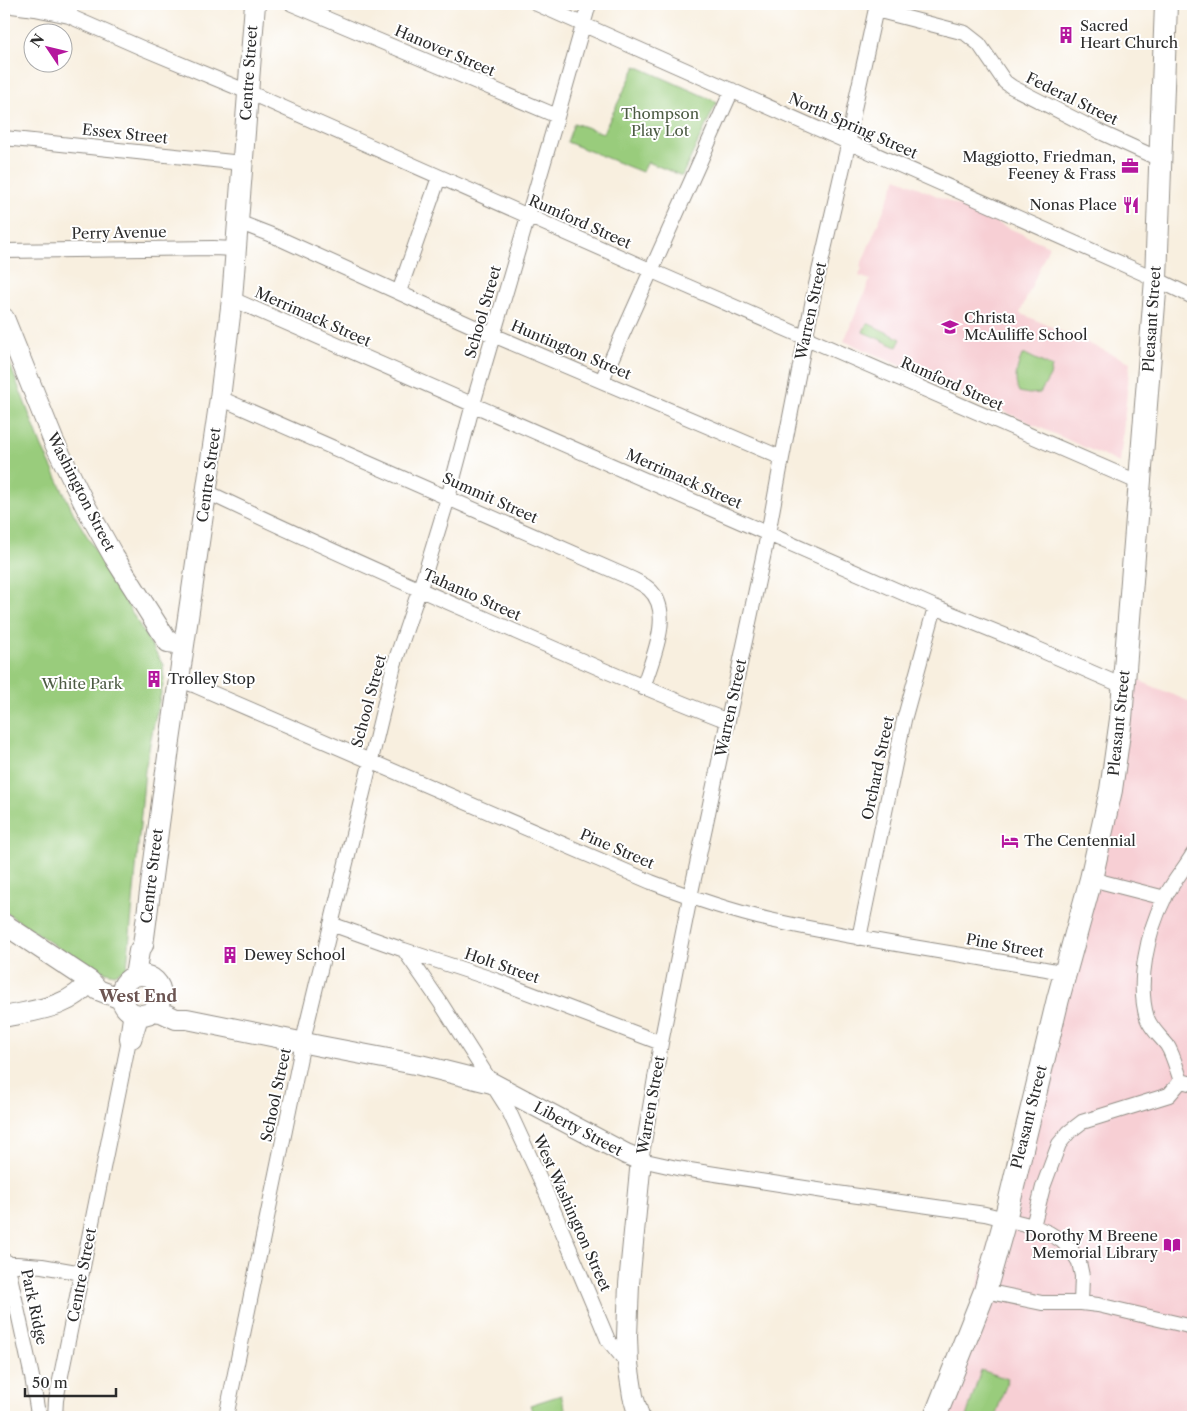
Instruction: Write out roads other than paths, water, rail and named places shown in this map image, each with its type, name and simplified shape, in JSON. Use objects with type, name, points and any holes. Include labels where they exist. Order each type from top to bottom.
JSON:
[{"type":"main road","name":"Pleasant Street","points":[[935,1417],[985,1291],[1005,1220],[1065,973],[1091,879],[1111,790],[1121,719],[1156,279],[1166,4]]},
{"type":"street","name":"Centre Street","points":[[55,1417],[56,1400],[128,1046],[134,1039],[140,996],[139,950],[143,945],[170,741],[220,398],[232,299],[254,4]]},
{"type":"street","name":"Hanover Street","points":[[292,4],[557,116]]},
{"type":"street","name":"North Spring Street","points":[[537,4],[849,141],[1156,279],[1193,298]]},
{"type":"street","name":"School Street","points":[[226,1417],[303,1043],[394,665],[448,498],[473,404],[589,4]]},
{"type":"street","name":"Rumford Street","points":[[4,5],[35,9],[70,10],[142,48],[248,92],[1140,483]]},
{"type":"street","name":"Federal Street","points":[[877,7],[965,33],[979,44],[1005,82],[1012,87],[1100,132],[1159,159]]},
{"type":"street","name":"Warren Street","points":[[639,1417],[633,1396],[628,1364],[627,1336],[641,1160],[661,1043],[690,896],[768,534],[815,289],[877,7]]},
{"type":"street","points":[[602,380],[732,90]]},
{"type":"street","name":"Essex Street","points":[[4,138],[242,163]]},
{"type":"street","points":[[398,292],[439,177]]},
{"type":"street","name":"Huntington Street","points":[[238,222],[274,236],[494,335],[782,458]]},
{"type":"street","name":"Perry Avenue","points":[[4,251],[213,248],[235,250]]},
{"type":"street","name":"Merrimack Street","points":[[232,299],[935,607],[1123,686]]},
{"type":"street","name":"Washington Street","points":[[4,318],[54,442],[86,507],[114,557],[168,642],[184,644]]},
{"type":"street","name":"Summit Street","points":[[220,398],[622,574],[649,589],[658,601],[662,614],[657,643],[643,688]]},
{"type":"street","name":"Tahanto Street","points":[[207,492],[419,590],[643,688],[728,721]]},
{"type":"street","name":"Orchard Street","points":[[859,938],[904,720],[935,607]]},
{"type":"street","name":"Pine Street","points":[[179,680],[651,882],[728,909],[770,920],[859,938],[1065,973]]},
{"type":"street","points":[[1033,1226],[1043,1186],[1059,1144],[1069,1132],[1082,1122],[1168,1095],[1187,1082],[1168,1047],[1155,1032],[1148,1020],[1143,1002],[1143,977],[1147,948],[1155,921],[1165,898],[1193,854]]},
{"type":"street","points":[[1091,879],[1165,898]]},
{"type":"street","name":"Liberty Street","points":[[4,924],[90,981],[98,990],[140,996],[167,1003],[181,1010],[188,1019],[420,1065],[492,1083],[626,1154],[641,1160],[677,1168],[984,1214],[1033,1226],[1062,1240],[1072,1250],[1079,1262],[1082,1276],[1081,1303]]},
{"type":"street","name":"Holt Street","points":[[331,924],[495,980],[661,1043]]},
{"type":"street","name":"West Washington Street","points":[[404,950],[440,1002],[508,1109],[542,1183],[608,1340],[628,1364]]},
{"type":"street","points":[[4,1017],[67,1001],[84,990],[90,981]]},
{"type":"street","points":[[6,1263],[42,1266],[82,1273]]},
{"type":"street","name":"Park Ridge","points":[[6,1263],[32,1377],[37,1408],[41,1417]]},
{"type":"street","points":[[985,1291],[1042,1303],[1098,1305],[1193,1327]]},
{"type":"place","name":"Sacred Heart Church","points":[[1066,35]]},
{"type":"place","name":"Maggiotto, Friedman, Feeney & Frass","points":[[1130,166]]},
{"type":"place","name":"Nonas Place","points":[[1131,205]]},
{"type":"place","name":"Christa McAuliffe School","points":[[950,327]]},
{"type":"place","name":"Trolley Stop","points":[[154,679]]},
{"type":"place","name":"The Centennial","points":[[1010,841]]},
{"type":"place","name":"Dewey School","points":[[230,955]]},
{"type":"place","name":"Dorothy M Breene Memorial Library","points":[[1172,1245]]},
{"type":"district","name":"West End","points":[[138,996]]},
{"type":"park label","name":"Thompson Play Lot","points":[[660,122]]},
{"type":"park label","name":"White Park","points":[[82,684]]}]
